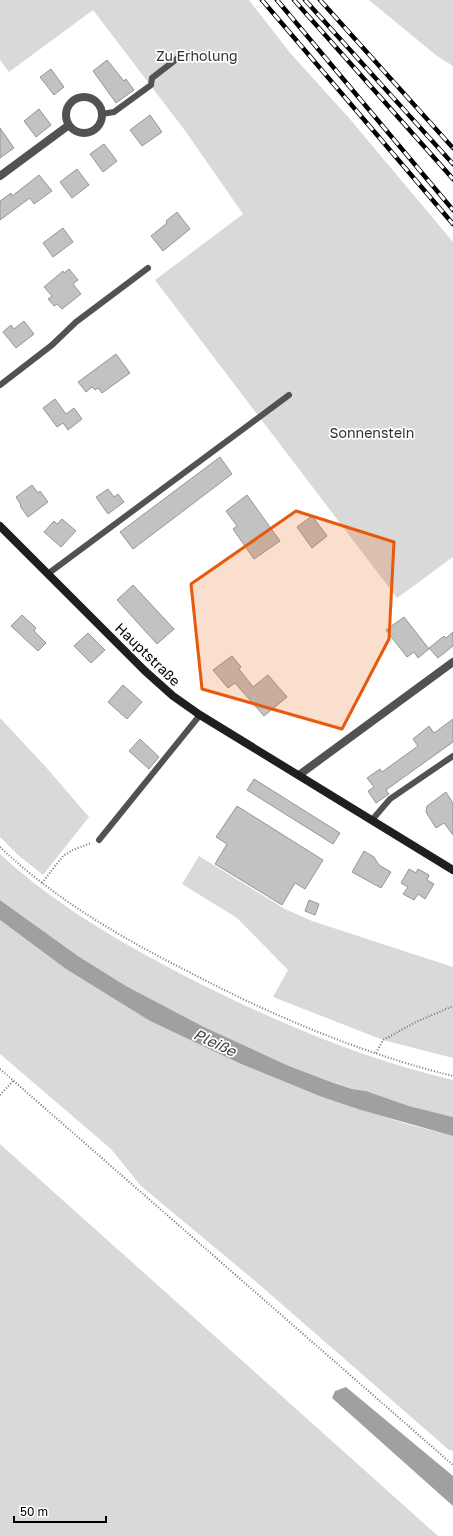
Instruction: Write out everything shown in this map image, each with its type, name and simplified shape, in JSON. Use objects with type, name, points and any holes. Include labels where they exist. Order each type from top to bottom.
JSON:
[{"type":"main road","name":"Hauptstraße","points":[[0,526],[49,573],[145,671],[174,696],[200,715],[453,870]]},
{"type":"street","points":[[87,96],[98,103],[102,114],[99,125],[90,132],[78,132],[68,125],[65,114],[67,108],[75,98],[87,96]]},
{"type":"street","points":[[0,176],[68,125]]},
{"type":"street","points":[[299,775],[453,662]]},
{"type":"lane","points":[[102,114],[114,112],[151,86],[152,78],[178,58]]},
{"type":"lane","points":[[0,385],[52,345],[76,322],[148,268]]},
{"type":"lane","points":[[49,573],[289,394]]},
{"type":"lane","points":[[99,840],[200,715]]},
{"type":"lane","points":[[372,820],[390,799],[453,756]]},
{"type":"path","points":[[42,883],[63,856],[73,850],[99,840]]},
{"type":"path","points":[[0,847],[42,883],[103,926],[232,995],[376,1053],[453,1076]]},
{"type":"path","points":[[376,1053],[383,1040],[416,1022],[453,1006]]},
{"type":"path","points":[[0,1069],[453,1465]]},
{"type":"path","points":[[0,1096],[13,1081]]},
{"type":"highlighted area","points":[[296,511],[394,542],[389,639],[342,729],[202,689],[191,584]]},
{"type":"green space","points":[[0,0],[249,0],[291,54],[349,118],[453,242],[453,557],[397,598],[155,280],[243,214],[186,132],[93,10],[9,72],[0,60]]},
{"type":"green space","points":[[369,0],[453,0],[453,66],[437,56]]},
{"type":"green space","points":[[0,718],[45,766],[89,817],[43,875],[18,855],[0,837]]},
{"type":"green space","points":[[0,854],[42,889],[87,920],[135,949],[215,991],[281,1022],[349,1049],[418,1071],[453,1080],[453,1117],[409,1106],[366,1091],[352,1089],[289,1066],[204,1027],[126,986],[78,956],[0,900]]},
{"type":"green space","points":[[199,856],[285,909],[312,921],[453,967],[453,1058],[383,1040],[273,997],[288,970],[237,918],[182,884]]},
{"type":"green space","points":[[0,920],[66,969],[150,1021],[241,1064],[322,1097],[407,1124],[453,1136],[453,1451],[449,1450],[254,1280],[141,1186],[111,1149],[0,1054]]},
{"type":"green space","points":[[0,1144],[438,1536],[0,1536]]},
{"type":"water","name":"Pleiße","points":[[0,900],[78,956],[126,986],[204,1027],[289,1066],[334,1083],[352,1089],[366,1091],[409,1106],[453,1117],[453,1136],[361,1110],[322,1097],[241,1064],[150,1021],[66,969],[0,920]]},
{"type":"water","points":[[346,1387],[453,1476],[453,1506],[332,1398],[335,1391]]},
{"type":"building","points":[[107,60],[124,81],[126,79],[134,90],[116,103],[93,71]]},
{"type":"building","points":[[51,69],[64,87],[54,95],[40,77]]},
{"type":"building","points":[[39,109],[51,125],[36,137],[24,121]]},
{"type":"building","points":[[150,115],[162,132],[142,146],[130,130]]},
{"type":"building","points":[[0,128],[14,148],[0,158]]},
{"type":"building","points":[[104,144],[117,161],[103,172],[90,154]]},
{"type":"building","points":[[77,169],[89,185],[72,198],[60,182]]},
{"type":"building","points":[[39,175],[52,191],[34,204],[30,198],[0,220],[0,201],[11,193],[12,196]]},
{"type":"building","points":[[177,212],[190,229],[163,251],[151,236],[167,223],[166,221]]},
{"type":"building","points":[[63,228],[73,242],[53,257],[43,243]]},
{"type":"building","points":[[69,269],[78,280],[73,284],[81,294],[62,309],[57,304],[54,306],[48,299],[52,296],[44,287],[63,271],[64,273]]},
{"type":"building","points":[[24,321],[34,334],[16,348],[3,332],[11,325],[14,329]]},
{"type":"building","points":[[116,354],[130,373],[102,393],[98,388],[95,390],[92,387],[86,392],[78,382]]},
{"type":"building","points":[[55,399],[66,414],[74,408],[82,419],[68,430],[63,423],[57,427],[43,408]]},
{"type":"building","points":[[220,457],[232,474],[133,549],[120,532]]},
{"type":"building","points":[[32,485],[38,493],[40,491],[48,502],[28,517],[20,506],[21,505],[16,497]]},
{"type":"building","points":[[108,489],[114,497],[118,494],[124,502],[108,514],[96,497]]},
{"type":"building","points":[[247,495],[280,541],[254,559],[233,529],[237,526],[226,511]]},
{"type":"building","points":[[312,516],[327,536],[312,548],[297,527]]},
{"type":"building","points":[[62,519],[76,531],[61,547],[44,532],[54,521],[57,524]]},
{"type":"building","points":[[133,585],[174,629],[157,644],[117,600]]},
{"type":"building","points":[[22,615],[36,628],[34,631],[46,643],[38,651],[11,626]]},
{"type":"building","points":[[404,617],[429,649],[418,658],[414,652],[407,657],[386,630]]},
{"type":"building","points":[[453,632],[453,646],[438,658],[429,648],[444,636],[446,638]]},
{"type":"building","points":[[88,633],[105,650],[91,663],[74,646]]},
{"type":"building","points":[[232,656],[241,667],[239,669],[253,687],[268,675],[287,697],[264,716],[235,683],[228,688],[213,670]]},
{"type":"building","points":[[123,685],[142,702],[127,719],[108,702]]},
{"type":"building","points":[[453,719],[453,742],[386,790],[389,794],[376,803],[368,791],[374,787],[367,778],[380,769],[382,772],[418,746],[413,739],[429,726],[434,733]]},
{"type":"building","points":[[140,739],[159,757],[149,769],[129,751]]},
{"type":"building","points":[[254,779],[340,833],[333,844],[247,790]]},
{"type":"building","points":[[446,792],[453,803],[453,835],[444,823],[436,828],[426,812],[427,806]]},
{"type":"building","points":[[237,806],[323,860],[305,889],[295,883],[282,905],[215,864],[227,844],[216,837]]},
{"type":"building","points":[[364,851],[374,857],[379,865],[391,872],[381,888],[352,872]]},
{"type":"building","points":[[409,869],[416,873],[418,869],[429,875],[427,880],[434,884],[425,899],[418,894],[414,900],[403,894],[408,887],[401,883]]},
{"type":"building","points":[[309,900],[319,904],[315,915],[305,911]]},
{"type":"railway","points":[[262,0],[453,224]]},
{"type":"railway","points":[[277,0],[453,210]]},
{"type":"railway","points":[[294,0],[453,179]]},
{"type":"railway","points":[[305,0],[453,164]]},
{"type":"railway","points":[[320,0],[453,148]]},
{"type":"park label","name":"Zu Erholung","points":[[197,55]]},
{"type":"park label","name":"Sonnenstein","points":[[372,432]]}]
